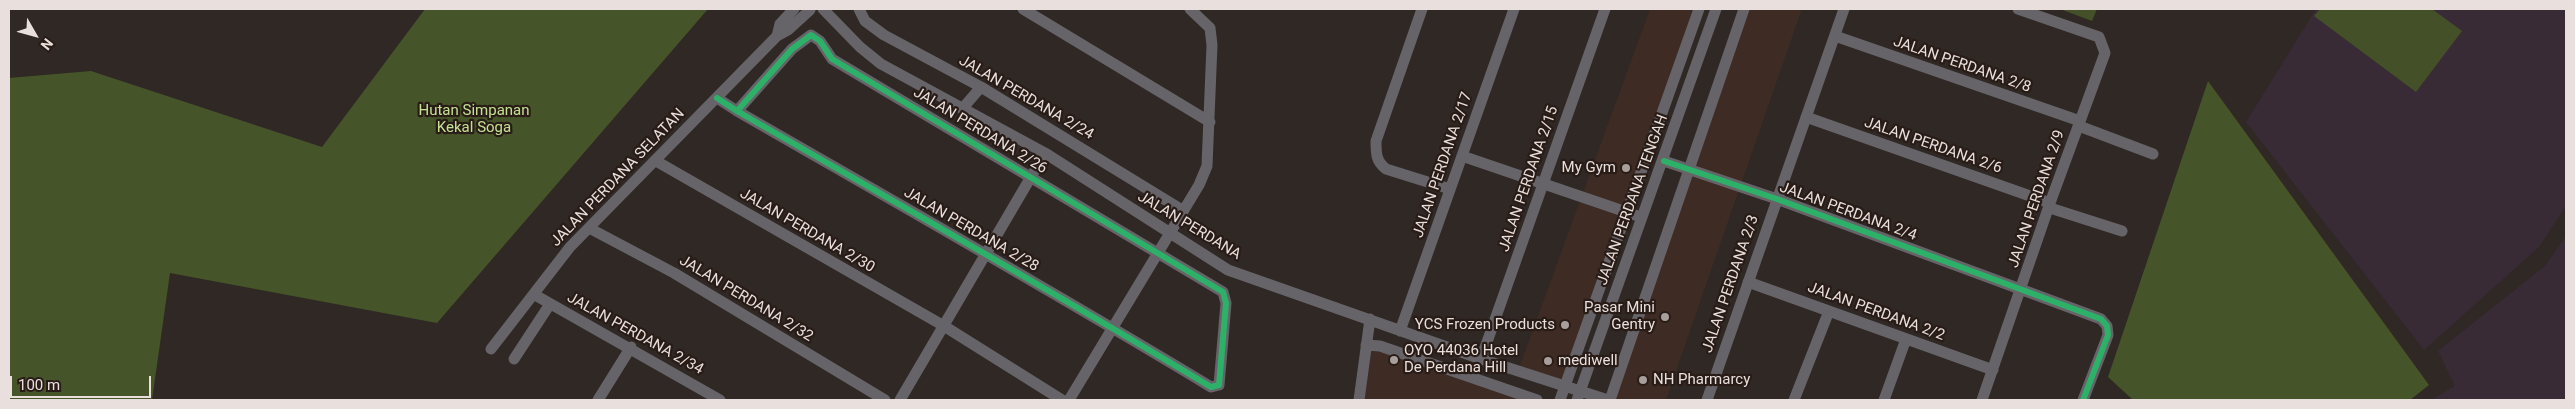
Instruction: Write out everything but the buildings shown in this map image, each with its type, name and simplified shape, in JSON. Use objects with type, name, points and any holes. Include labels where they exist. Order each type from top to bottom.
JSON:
[{"type":"street","points":[[777,36],[780,24],[794,9]]},
{"type":"street","points":[[777,36],[788,30],[810,9],[817,11],[823,9]]},
{"type":"street","name":"JALAN PERDANA","points":[[823,9],[860,47],[881,64],[1045,154],[1228,270],[1481,359],[1565,386],[1578,396],[1609,400]]},
{"type":"street","name":"JALAN PERDANA 2/24","points":[[859,9],[866,20],[884,35],[981,87],[1182,210]]},
{"type":"street","points":[[1023,9],[1210,122]]},
{"type":"street","points":[[1069,400],[1182,210],[1200,185],[1207,166],[1212,72],[1210,28],[1190,9]]},
{"type":"street","points":[[1422,9],[1376,141],[1376,155],[1378,163],[1386,169],[1450,189]]},
{"type":"street","name":"JALAN PERDANA 2/17","points":[[1400,331],[1514,9]]},
{"type":"street","name":"JALAN PERDANA 2/15","points":[[1481,359],[1605,9]]},
{"type":"street","points":[[1560,400],[1628,213],[1698,9]]},
{"type":"street","name":"JALAN PERDANA TENGAH","points":[[1578,396],[1664,160],[1715,9]]},
{"type":"street","points":[[1609,400],[1744,9]]},
{"type":"street","name":"JALAN PERDANA 2/3","points":[[1707,400],[1844,9]]},
{"type":"street","name":"JALAN PERDANA 2/9","points":[[1982,400],[2105,54],[2099,37],[2018,9]]},
{"type":"street","name":"JALAN PERDANA 2/26","points":[[737,111],[792,50],[811,35],[820,41],[832,59],[1218,288],[1226,296],[1221,381],[1216,387],[1211,387]]},
{"type":"street","name":"JALAN PERDANA SELATAN","points":[[491,349],[535,294],[558,261],[777,36]]},
{"type":"street","name":"JALAN PERDANA 2/8","points":[[1834,36],[2079,123],[2153,154]]},
{"type":"street","points":[[962,108],[981,87]]},
{"type":"street","name":"JALAN PERDANA 2/28","points":[[717,98],[987,253],[1211,387]]},
{"type":"street","name":"JALAN PERDANA 2/6","points":[[1806,118],[2122,231]]},
{"type":"street","points":[[900,400],[948,329],[987,253],[1045,154]]},
{"type":"street","points":[[1462,156],[1642,217]]},
{"type":"street","name":"JALAN PERDANA 2/4","points":[[1664,160],[1778,199],[2021,291],[2090,314],[2107,326],[2108,335],[2083,400]]},
{"type":"street","name":"JALAN PERDANA 2/30","points":[[656,161],[948,329],[1062,400]]},
{"type":"street","name":"JALAN PERDANA 2/32","points":[[589,228],[674,273],[885,400]]},
{"type":"street","name":"JALAN PERDANA 2/2","points":[[1748,282],[1993,370]]},
{"type":"street","name":"JALAN PERDANA 2/34","points":[[535,294],[720,400]]},
{"type":"street","points":[[514,359],[550,304]]},
{"type":"street","points":[[1794,400],[1829,311]]},
{"type":"street","points":[[1359,400],[1370,319]]},
{"type":"street","points":[[1884,400],[1906,339]]},
{"type":"street","points":[[1366,345],[1380,346],[1537,400]]},
{"type":"street","points":[[598,400],[630,347]]},
{"type":"shaded area","points":[[1650,9],[1702,9],[1567,392],[1516,376]]},
{"type":"shaded area","points":[[1740,9],[1802,9],[1666,400],[1606,400]]},
{"type":"shaded area","points":[[2316,9],[2566,9],[2566,206],[2539,247],[2424,350],[2246,122]]},
{"type":"shaded area","points":[[2566,236],[2566,400],[2431,400],[2455,386],[2438,351],[2545,266]]},
{"type":"shaded area","points":[[1363,342],[1491,380],[1547,400],[1355,400]]},
{"type":"green space","name":"Hutan Simpanan Kekal Soga","points":[[425,9],[708,9],[437,323],[170,273],[152,400],[9,400],[9,78],[91,71],[322,147]]},
{"type":"green space","points":[[2060,9],[2097,9],[2092,21]]},
{"type":"green space","points":[[2320,9],[2432,9],[2462,31],[2416,92],[2314,16]]},
{"type":"green space","points":[[2208,81],[2429,385],[2410,400],[2133,400],[2108,377]]},
{"type":"cycle path","points":[[717,98],[737,111],[1034,282],[1211,387],[1219,385],[1226,303],[1223,292],[832,59],[820,41],[811,35],[792,49],[737,111]]},
{"type":"cycle path","points":[[1664,161],[1777,199],[2101,319],[2107,326],[2108,335],[2083,400]]},
{"type":"place","name":"My Gym","points":[[1626,168]]},
{"type":"place","name":"Pasar Mini Gentry","points":[[1665,317]]},
{"type":"place","name":"YCS Frozen Products","points":[[1565,325]]},
{"type":"place","name":"OYO 44036 Hotel De Perdana Hill","points":[[1394,360]]},
{"type":"place","name":"mediwell","points":[[1548,361]]},
{"type":"place","name":"NH Pharmarcy","points":[[1643,380]]}]
